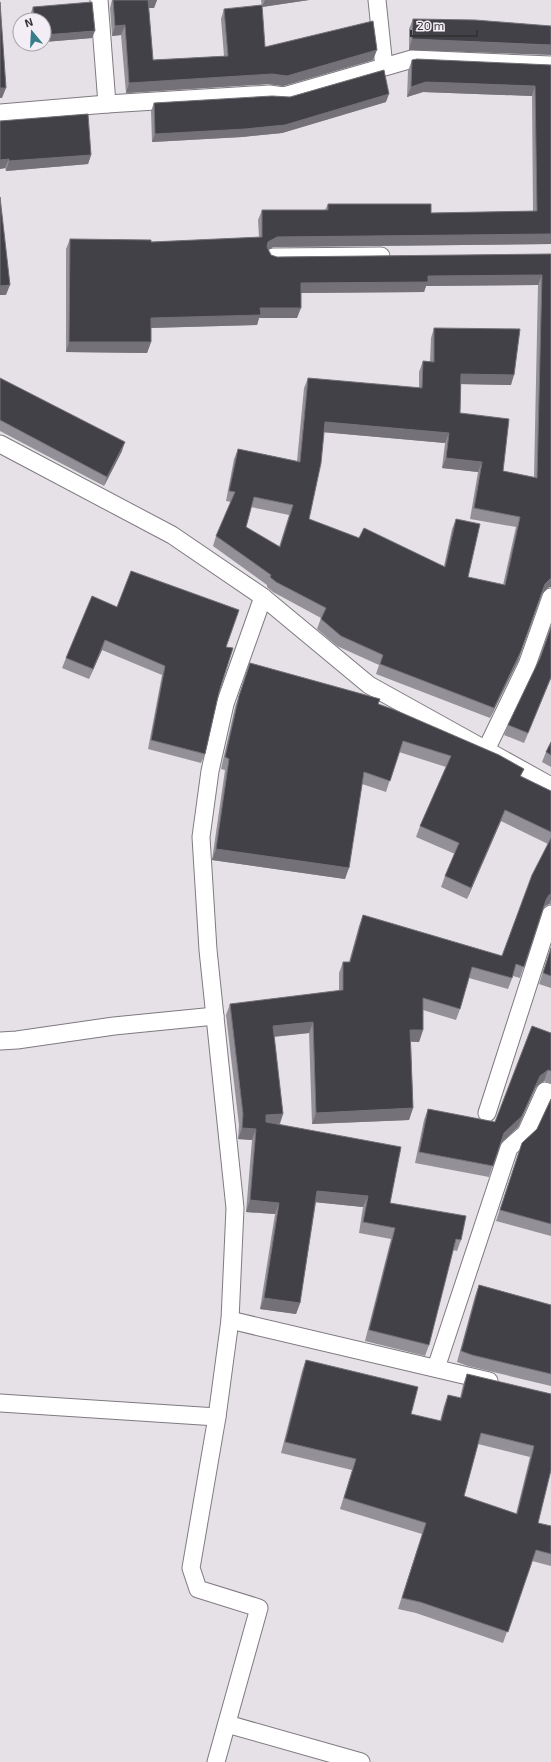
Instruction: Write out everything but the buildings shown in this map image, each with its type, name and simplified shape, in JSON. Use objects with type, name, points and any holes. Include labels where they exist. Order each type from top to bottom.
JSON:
[{"type":"street","points":[[99,0],[107,104]]},
{"type":"street","points":[[377,0],[384,67]]},
{"type":"street","points":[[0,113],[107,104],[269,94],[284,96],[412,59],[551,65]]},
{"type":"street","points":[[273,257],[400,256]]},
{"type":"street","points":[[0,444],[172,534],[263,597],[368,685],[551,786]]},
{"type":"street","points":[[216,1762],[259,1608],[198,1589],[191,1568],[217,1417],[230,1320],[235,1208],[208,950],[201,838],[210,771],[225,704],[263,597]]},
{"type":"street","points":[[486,750],[527,665],[551,598]]},
{"type":"street","points":[[487,1113],[551,914]]},
{"type":"street","points":[[0,1041],[17,1040],[114,1026],[215,1016]]},
{"type":"street","points":[[436,1368],[509,1148],[526,1133],[544,1091],[551,1093]]},
{"type":"street","points":[[230,1320],[505,1385]]},
{"type":"street","points":[[0,1402],[217,1417]]},
{"type":"street","points":[[227,1724],[361,1762]]}]
